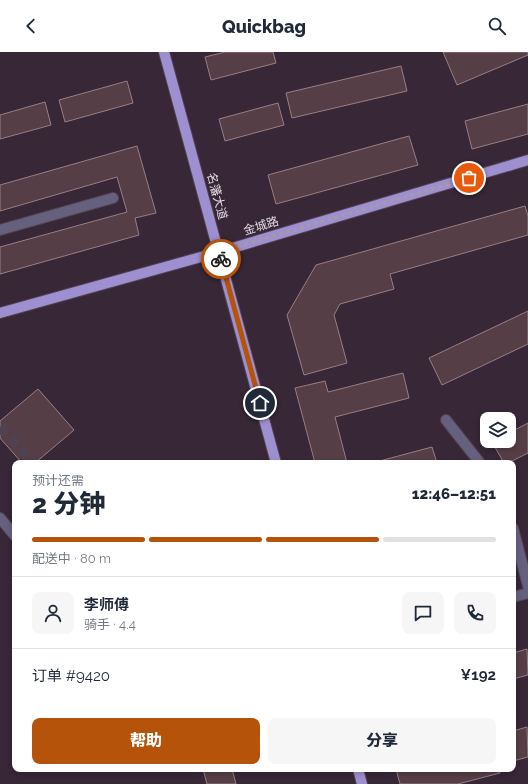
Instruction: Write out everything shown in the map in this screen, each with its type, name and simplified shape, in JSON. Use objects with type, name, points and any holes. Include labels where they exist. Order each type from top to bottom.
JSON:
[{"type":"main road","name":"名藩大道","points":[[164,52],[275,460]]},
{"type":"main road","name":"金城路","points":[[0,313],[219,252],[528,160]]},
{"type":"main road","points":[[359,772],[362,784]]},
{"type":"street","points":[[0,230],[112,198]]},
{"type":"street","points":[[446,420],[478,460]]},
{"type":"street","points":[[0,518],[12,527]]},
{"type":"street","points":[[516,540],[528,586]]},
{"type":"street","points":[[516,596],[528,593]]},
{"type":"building","points":[[225,52],[273,52],[276,63],[211,80],[205,57]]},
{"type":"building","points":[[443,52],[528,52],[528,55],[457,85]]},
{"type":"building","points":[[401,66],[407,91],[292,118],[286,93]]},
{"type":"building","points":[[127,81],[133,103],[65,122],[59,100]]},
{"type":"building","points":[[45,102],[51,125],[0,139],[0,115]]},
{"type":"building","points":[[278,103],[284,125],[225,141],[219,119]]},
{"type":"building","points":[[528,104],[528,134],[472,149],[465,121]]},
{"type":"building","points":[[409,136],[418,165],[276,204],[268,175]]},
{"type":"building","points":[[137,146],[156,213],[135,218],[139,235],[0,274],[0,247],[127,212],[117,177],[0,211],[0,185]]},
{"type":"building","points":[[525,206],[528,216],[528,235],[390,274],[394,289],[340,304],[334,315],[347,363],[304,375],[287,315],[316,265]]},
{"type":"building","points":[[528,311],[528,344],[442,385],[429,358]]},
{"type":"building","points":[[403,373],[409,398],[335,417],[346,460],[314,460],[295,388],[325,381],[328,392]]},
{"type":"building","points":[[38,389],[74,430],[39,460],[19,460],[0,438],[0,421]]},
{"type":"building","points":[[528,423],[528,453],[514,460],[502,460],[495,448],[516,448],[516,429]]},
{"type":"building","points":[[432,447],[436,460],[383,460]]},
{"type":"building","points":[[527,649],[528,675],[516,678],[516,652]]},
{"type":"building","points":[[527,727],[528,757],[516,760],[516,730]]},
{"type":"building","points":[[204,772],[233,772],[236,784],[207,784]]},
{"type":"building","points":[[397,772],[500,773],[458,784],[400,784]]},
{"type":"tunnel","points":[[0,427],[31,460]]},
{"type":"way so far","points":[[221,259],[219,252],[469,178]]},
{"type":"route","points":[[221,259],[260,403]]}]
